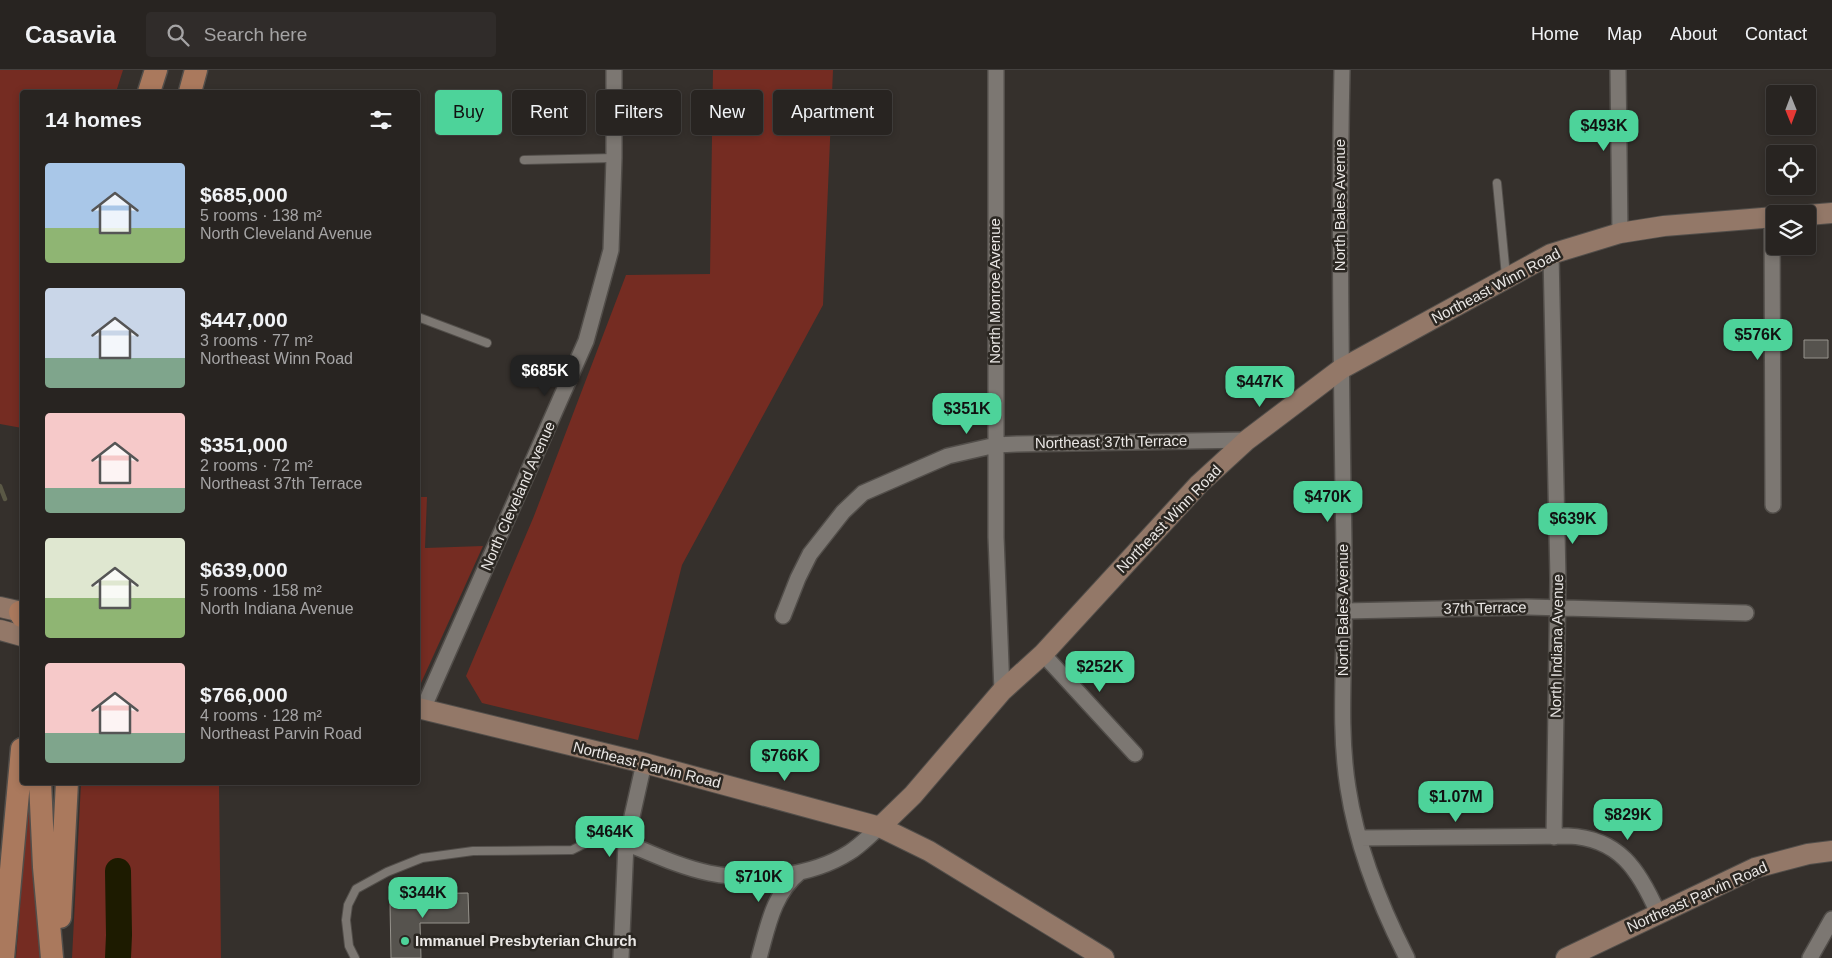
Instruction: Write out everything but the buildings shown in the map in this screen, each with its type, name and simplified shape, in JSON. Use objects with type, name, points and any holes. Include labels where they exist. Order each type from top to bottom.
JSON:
[{"type":"main road","points":[[150,90],[156,70]]},
{"type":"main road","points":[[191,90],[196,70]]},
{"type":"main road","points":[[3,958],[20,771]]},
{"type":"main road","points":[[40,785],[44,866],[52,958]]},
{"type":"main road","points":[[59,958],[67,785]]},
{"type":"street","name":"North Cleveland Avenue","points":[[420,707],[586,341],[611,250],[614,70]]},
{"type":"street","name":"North Monroe Avenue","points":[[996,70],[996,537],[1002,691]]},
{"type":"street","name":"North Bales Avenue","points":[[1342,70],[1339,252],[1342,369],[1344,751],[1348,789],[1359,838],[1376,890],[1392,929],[1407,958]]},
{"type":"street","points":[[1618,70],[1620,233]]},
{"type":"street","points":[[1816,214],[1832,213]]},
{"type":"street","name":"Northeast Winn Road","points":[[627,839],[675,863],[707,873],[735,877],[755,877],[800,872],[819,867],[850,852],[880,827],[913,795],[1002,691],[1043,654],[1199,484],[1247,440],[1342,369],[1551,254],[1620,233],[1664,226],[1766,219]]},
{"type":"street","name":"North Indiana Avenue","points":[[1551,254],[1558,608],[1554,837]]},
{"type":"street","points":[[1773,255],[1773,505]]},
{"type":"street","name":"Northeast 37th Terrace","points":[[783,616],[810,554],[843,512],[863,493],[948,456],[996,445],[1247,440]]},
{"type":"street","name":"37th Terrace","points":[[1344,611],[1558,608],[1746,613]]},
{"type":"street","points":[[0,630],[20,635]]},
{"type":"street","points":[[1043,654],[1135,754]]},
{"type":"street","name":"Northeast Parvin Road","points":[[420,709],[644,763],[880,827],[929,851],[1104,958]]},
{"type":"street","points":[[622,958],[627,839],[644,763]]},
{"type":"street","points":[[1359,838],[1568,836],[1588,838],[1608,845],[1617,851],[1647,887],[1658,913]]},
{"type":"street","name":"Northeast Parvin Road","points":[[1566,958],[1754,868],[1808,854],[1832,851]]},
{"type":"street","points":[[759,958],[775,903],[785,886],[800,872]]},
{"type":"street","points":[[1810,958],[1832,919]]},
{"type":"lane","points":[[524,160],[614,158]]},
{"type":"lane","points":[[1496,183],[1506,278]]},
{"type":"lane","points":[[420,318],[488,343]]},
{"type":"lane","points":[[355,958],[349,946],[346,920],[348,905],[356,889],[387,872],[422,858],[473,851],[572,850],[594,839],[621,832],[627,839]]},
{"type":"shaded area","points":[[0,70],[123,70],[117,90],[20,90],[20,428],[0,424]]},
{"type":"shaded area","points":[[713,70],[833,70],[832,90],[773,90],[773,135],[830,135],[823,305],[682,565],[638,740],[482,703],[466,676],[534,516],[626,275],[710,274],[712,135],[763,135],[763,90],[713,90]]},
{"type":"shaded area","points":[[420,497],[427,497],[425,548],[483,546],[421,683]]},
{"type":"shaded area","points":[[30,785],[43,958],[16,958]]},
{"type":"shaded area","points":[[81,785],[219,785],[221,958],[72,958]]},
{"type":"waterway","points":[[0,486],[5,499]]},
{"type":"waterway","points":[[118,871],[118,958]]},
{"type":"place","name":"Immanuel Presbyterian Church","points":[[405,941]]}]
